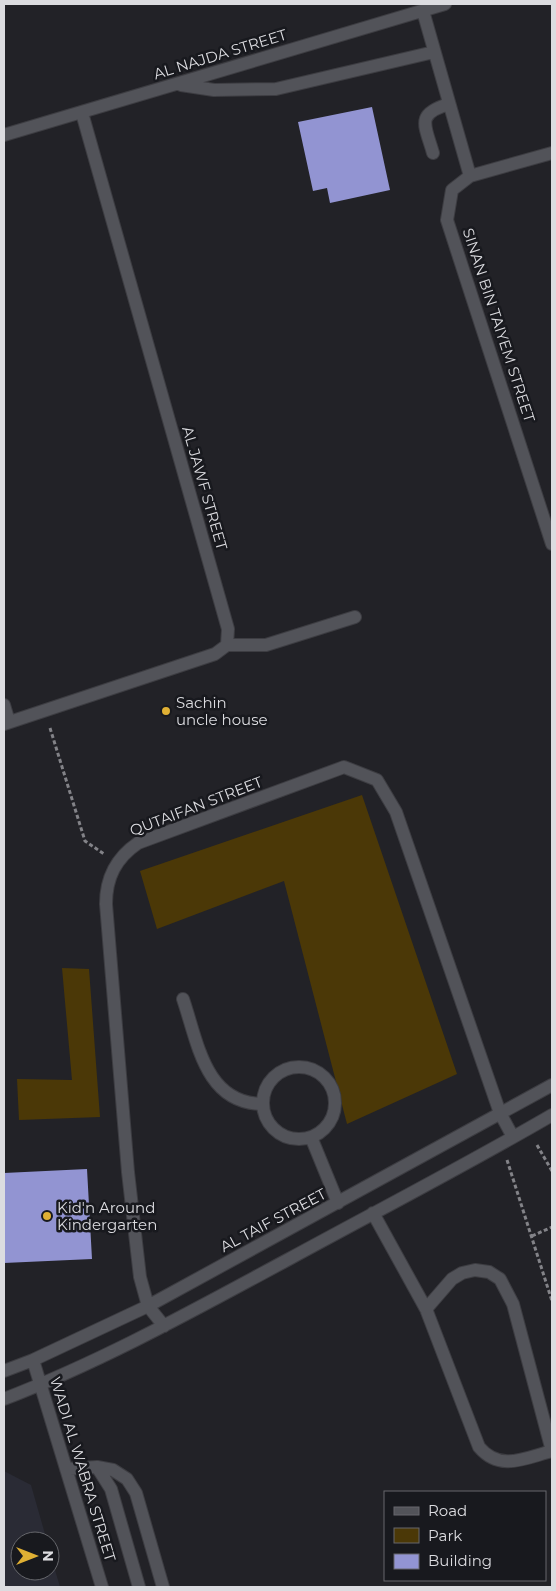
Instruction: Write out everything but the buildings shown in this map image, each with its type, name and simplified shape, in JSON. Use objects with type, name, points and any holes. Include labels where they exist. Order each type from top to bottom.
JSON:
[{"type":"street","name":"AL NAJDA STREET","points":[[4,135],[445,4]]},
{"type":"street","points":[[423,11],[470,176]]},
{"type":"street","points":[[176,85],[214,90],[276,89],[434,52]]},
{"type":"street","points":[[433,153],[425,125],[426,118],[434,109],[450,104]]},
{"type":"street","name":"AL JAWF STREET","points":[[82,113],[228,629],[227,645]]},
{"type":"street","name":"SINAN BIN TAIYEM STREET","points":[[552,154],[470,176],[452,190],[448,220],[552,544]]},
{"type":"street","points":[[4,705],[6,723],[215,654],[227,645],[266,645],[355,617]]},
{"type":"street","name":"QUTAIFAN STREET","points":[[164,1326],[148,1306],[140,1277],[128,1172],[106,904],[106,890],[116,862],[126,851],[138,843],[344,767],[377,780],[396,812],[500,1113],[507,1140]]},
{"type":"street","points":[[183,999],[212,1078],[228,1095],[238,1101],[262,1104]]},
{"type":"street","points":[[297,1066],[312,1068],[324,1076],[332,1088],[335,1103],[332,1118],[323,1130],[311,1137],[297,1140],[284,1137],[273,1129],[265,1118],[262,1104],[264,1091],[271,1078],[283,1069],[297,1066]]},
{"type":"street","name":"AL TAIF STREET","points":[[4,1371],[148,1306],[552,1085]]},
{"type":"street","points":[[4,1399],[40,1385],[164,1326],[412,1194],[552,1115]]},
{"type":"street","points":[[311,1137],[338,1203]]},
{"type":"street","points":[[373,1214],[426,1309],[475,1438],[485,1454],[504,1462],[552,1451],[513,1304],[500,1279],[489,1272],[475,1270],[462,1273],[452,1278],[426,1309]]},
{"type":"street","name":"WADI AL WABRA STREET","points":[[32,1360],[102,1587]]},
{"type":"street","points":[[96,1467],[111,1489],[139,1587]]},
{"type":"street","points":[[66,1469],[96,1467],[120,1474],[132,1485],[163,1587]]},
{"type":"path","points":[[44,710],[85,841],[116,862]]},
{"type":"path","points":[[528,1129],[552,1171]]},
{"type":"path","points":[[507,1140],[532,1236],[552,1301]]},
{"type":"path","points":[[532,1236],[552,1227]]},
{"type":"shaded area","points":[[4,1471],[31,1485],[44,1531],[10,1531],[10,1581],[58,1581],[60,1587],[4,1587]]},
{"type":"green space","points":[[362,795],[457,1074],[347,1124],[284,881],[157,929],[140,871]]},
{"type":"green space","points":[[62,968],[89,969],[100,1117],[19,1120],[17,1079],[72,1080]]},
{"type":"place","name":"Sachin uncle house","points":[[166,711]]},
{"type":"place","name":"Kid'n Around Kindergarten","points":[[47,1216]]}]
